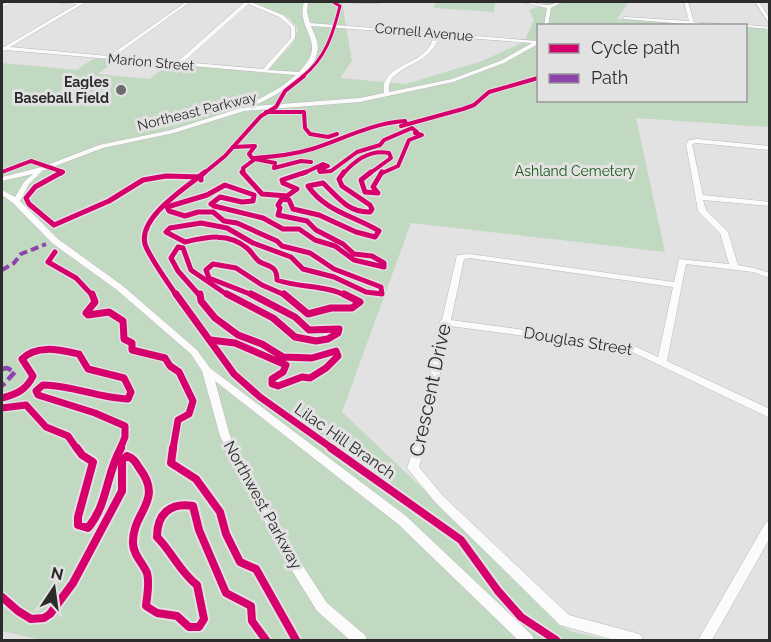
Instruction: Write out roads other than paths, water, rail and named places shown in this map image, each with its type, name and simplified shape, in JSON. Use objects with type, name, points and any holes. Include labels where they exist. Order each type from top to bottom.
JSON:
[{"type":"street","points":[[2,6],[11,2]]},
{"type":"street","points":[[52,2],[83,3]]},
{"type":"street","points":[[109,58],[188,2]]},
{"type":"street","points":[[178,64],[248,2],[285,18],[290,22],[294,32],[287,45],[264,71]]},
{"type":"street","points":[[243,109],[265,99],[300,74],[313,61],[316,50],[304,12],[306,2]]},
{"type":"street","points":[[354,2],[378,2]]},
{"type":"street","points":[[525,2],[549,7],[560,2]]},
{"type":"street","points":[[686,2],[692,22]]},
{"type":"street","points":[[747,26],[770,26],[757,2]]},
{"type":"street","points":[[2,49],[83,3]]},
{"type":"street","points":[[546,24],[549,7]]},
{"type":"street","points":[[625,18],[714,24]]},
{"type":"street","name":"Cornell Avenue","points":[[309,24],[537,42]]},
{"type":"street","points":[[387,95],[384,87],[388,77],[424,56],[432,48],[438,34]]},
{"type":"street","name":"Northeast Parkway","points":[[2,179],[44,169],[101,146],[172,132],[243,109],[277,105],[338,103],[387,95],[482,71],[526,51],[537,43]]},
{"type":"street","name":"Marion Street","points":[[2,49],[300,74]]},
{"type":"street","points":[[265,99],[277,105]]},
{"type":"street","points":[[734,267],[723,232],[702,211],[689,148],[691,141],[770,148]]},
{"type":"street","points":[[16,201],[26,183],[44,169]]},
{"type":"street","name":"Northwest Parkway","points":[[2,192],[16,201],[55,241],[120,288],[194,352],[207,370],[225,436],[284,547],[322,607],[360,640]]},
{"type":"street","points":[[699,197],[770,204]]},
{"type":"street","name":"Crescent Drive","points":[[636,640],[565,620],[448,507],[412,468],[421,442],[444,322],[460,257],[469,256],[678,285]]},
{"type":"street","points":[[662,362],[682,261],[754,270],[770,276]]},
{"type":"street","name":"Douglas Street","points":[[444,322],[630,347],[770,414]]},
{"type":"street","points":[[207,370],[402,520],[527,640]]},
{"type":"street","points":[[705,640],[770,526]]},
{"type":"place","name":"Eagles Baseball Field","points":[[121,90]]},
{"type":"park label","name":"Ashland Cemetery","points":[[575,171]]}]
